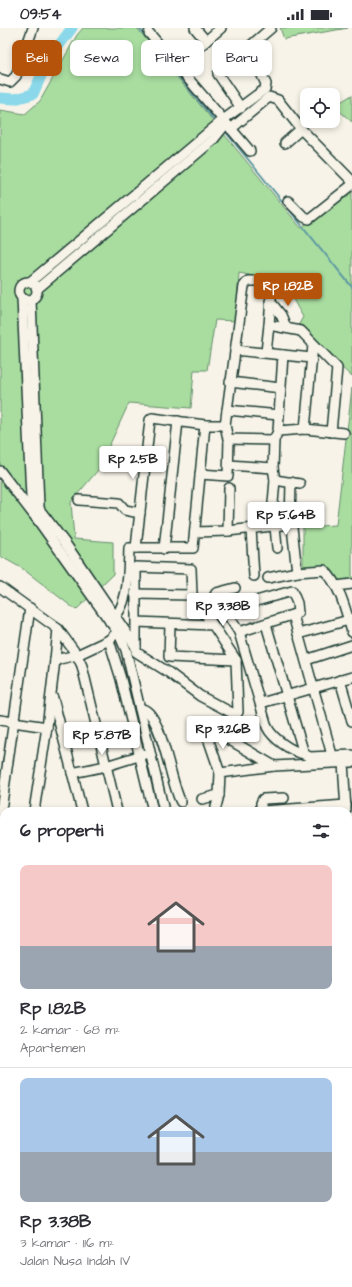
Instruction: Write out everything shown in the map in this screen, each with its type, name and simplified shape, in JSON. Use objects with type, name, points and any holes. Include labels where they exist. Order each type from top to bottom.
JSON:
[{"type":"street","points":[[0,78],[10,82],[16,76],[33,28]]},
{"type":"street","points":[[195,28],[206,41],[222,28]]},
{"type":"street","points":[[241,108],[218,74],[271,28]]},
{"type":"street","points":[[149,33],[155,40]]},
{"type":"street","points":[[185,76],[250,151]]},
{"type":"street","points":[[37,289],[213,140],[241,108],[265,89],[266,84],[262,76]]},
{"type":"street","points":[[128,661],[136,650],[135,594],[136,569],[138,566],[191,569],[192,595],[236,660],[238,712],[236,715],[200,696],[136,650],[37,519],[33,506],[27,299],[19,292],[20,286],[25,282],[30,282],[226,124],[269,97],[278,100],[301,129],[352,181]]},
{"type":"street","points":[[285,144],[301,129]]},
{"type":"street","points":[[288,201],[304,217],[309,219],[352,185]]},
{"type":"street","points":[[200,474],[228,476],[229,439],[227,438],[225,425],[230,382],[246,282],[255,279],[269,281],[272,285],[266,352]]},
{"type":"street","points":[[27,299],[36,296],[37,289],[34,284],[30,282]]},
{"type":"street","points":[[270,301],[278,311],[286,327]]},
{"type":"street","points":[[269,325],[301,331],[338,370],[331,432]]},
{"type":"street","points":[[304,429],[313,345]]},
{"type":"street","points":[[235,350],[266,352],[312,358]]},
{"type":"street","points":[[277,548],[273,526],[275,480],[273,468],[274,440],[278,431],[283,355]]},
{"type":"street","points":[[230,382],[281,388]]},
{"type":"street","points":[[227,410],[279,415]]},
{"type":"street","points":[[136,548],[150,420],[156,418],[205,425],[225,425]]},
{"type":"street","points":[[164,549],[178,421]]},
{"type":"street","points":[[152,807],[121,679],[109,640],[116,624],[125,594],[129,548],[192,549],[195,532],[205,425]]},
{"type":"street","points":[[278,431],[304,429],[344,433]]},
{"type":"street","points":[[229,439],[274,440]]},
{"type":"street","points":[[229,465],[273,468]]},
{"type":"street","points":[[0,471],[22,499],[33,506],[116,624],[123,641],[163,807]]},
{"type":"street","points":[[275,480],[296,483],[290,524],[292,527],[297,572]]},
{"type":"street","points":[[228,531],[230,488]]},
{"type":"street","points":[[79,500],[119,503],[125,510],[140,512]]},
{"type":"street","points":[[195,532],[228,531],[290,524]]},
{"type":"street","points":[[251,529],[254,576]]},
{"type":"street","points":[[268,578],[297,572],[324,570],[348,604],[349,620],[352,632]]},
{"type":"street","points":[[336,586],[352,584]]},
{"type":"street","points":[[0,587],[58,629],[77,655],[82,666],[116,807]]},
{"type":"street","points":[[235,588],[215,593],[224,610],[240,632],[267,727],[271,734],[296,752],[304,754],[308,757],[352,755]]},
{"type":"street","points":[[224,610],[291,590],[298,608],[298,613],[240,632]]},
{"type":"street","points":[[135,594],[192,595]]},
{"type":"street","points":[[1,807],[30,608]]},
{"type":"street","points":[[293,615],[332,755]]},
{"type":"street","points":[[298,634],[349,620]]},
{"type":"street","points":[[136,622],[213,625]]},
{"type":"street","points":[[168,672],[170,624]]},
{"type":"street","points":[[266,624],[304,754]]},
{"type":"street","points":[[35,807],[47,727],[58,629]]},
{"type":"street","points":[[55,660],[77,655],[109,640]]},
{"type":"street","points":[[306,660],[352,646]]},
{"type":"street","points":[[169,657],[236,660]]},
{"type":"street","points":[[121,679],[132,677]]},
{"type":"street","points":[[261,703],[352,677]]},
{"type":"street","points":[[340,680],[352,721]]},
{"type":"street","points":[[51,693],[81,807]]},
{"type":"street","points":[[140,709],[144,708],[150,712],[161,736],[181,802]]},
{"type":"street","points":[[0,720],[47,727]]},
{"type":"street","points":[[216,807],[219,796],[220,773],[208,738],[208,731],[218,733],[274,766]]},
{"type":"street","points":[[72,773],[106,766],[150,753]]},
{"type":"street","points":[[220,773],[274,766],[347,762],[346,807]]},
{"type":"street","points":[[157,780],[173,776]]},
{"type":"street","points":[[202,799],[219,796]]},
{"type":"street","points":[[261,807],[260,803],[263,799],[284,798]]},
{"type":"green space","points":[[83,28],[137,28],[147,40],[141,40],[141,76],[176,76],[301,228],[352,189],[352,377],[298,326],[303,317],[286,287],[269,279],[239,273],[236,321],[215,320],[207,370],[194,370],[191,408],[129,403],[98,470],[71,502],[74,539],[113,542],[113,574],[76,610],[23,569],[0,556],[0,110],[25,114],[40,101],[54,76],[62,76],[62,62],[70,47],[70,76],[133,76],[133,40],[74,40]]},
{"type":"green space","points":[[280,28],[348,28],[284,39]]},
{"type":"green space","points":[[352,95],[352,122],[340,111],[340,102]]},
{"type":"green space","points":[[352,388],[352,582],[333,585],[327,569],[303,566],[303,527],[336,525]]},
{"type":"waterway","points":[[0,98],[15,99],[33,94],[48,60],[72,28]]},
{"type":"waterway","points":[[139,28],[216,122]]},
{"type":"waterway","points":[[225,131],[352,287]]}]
